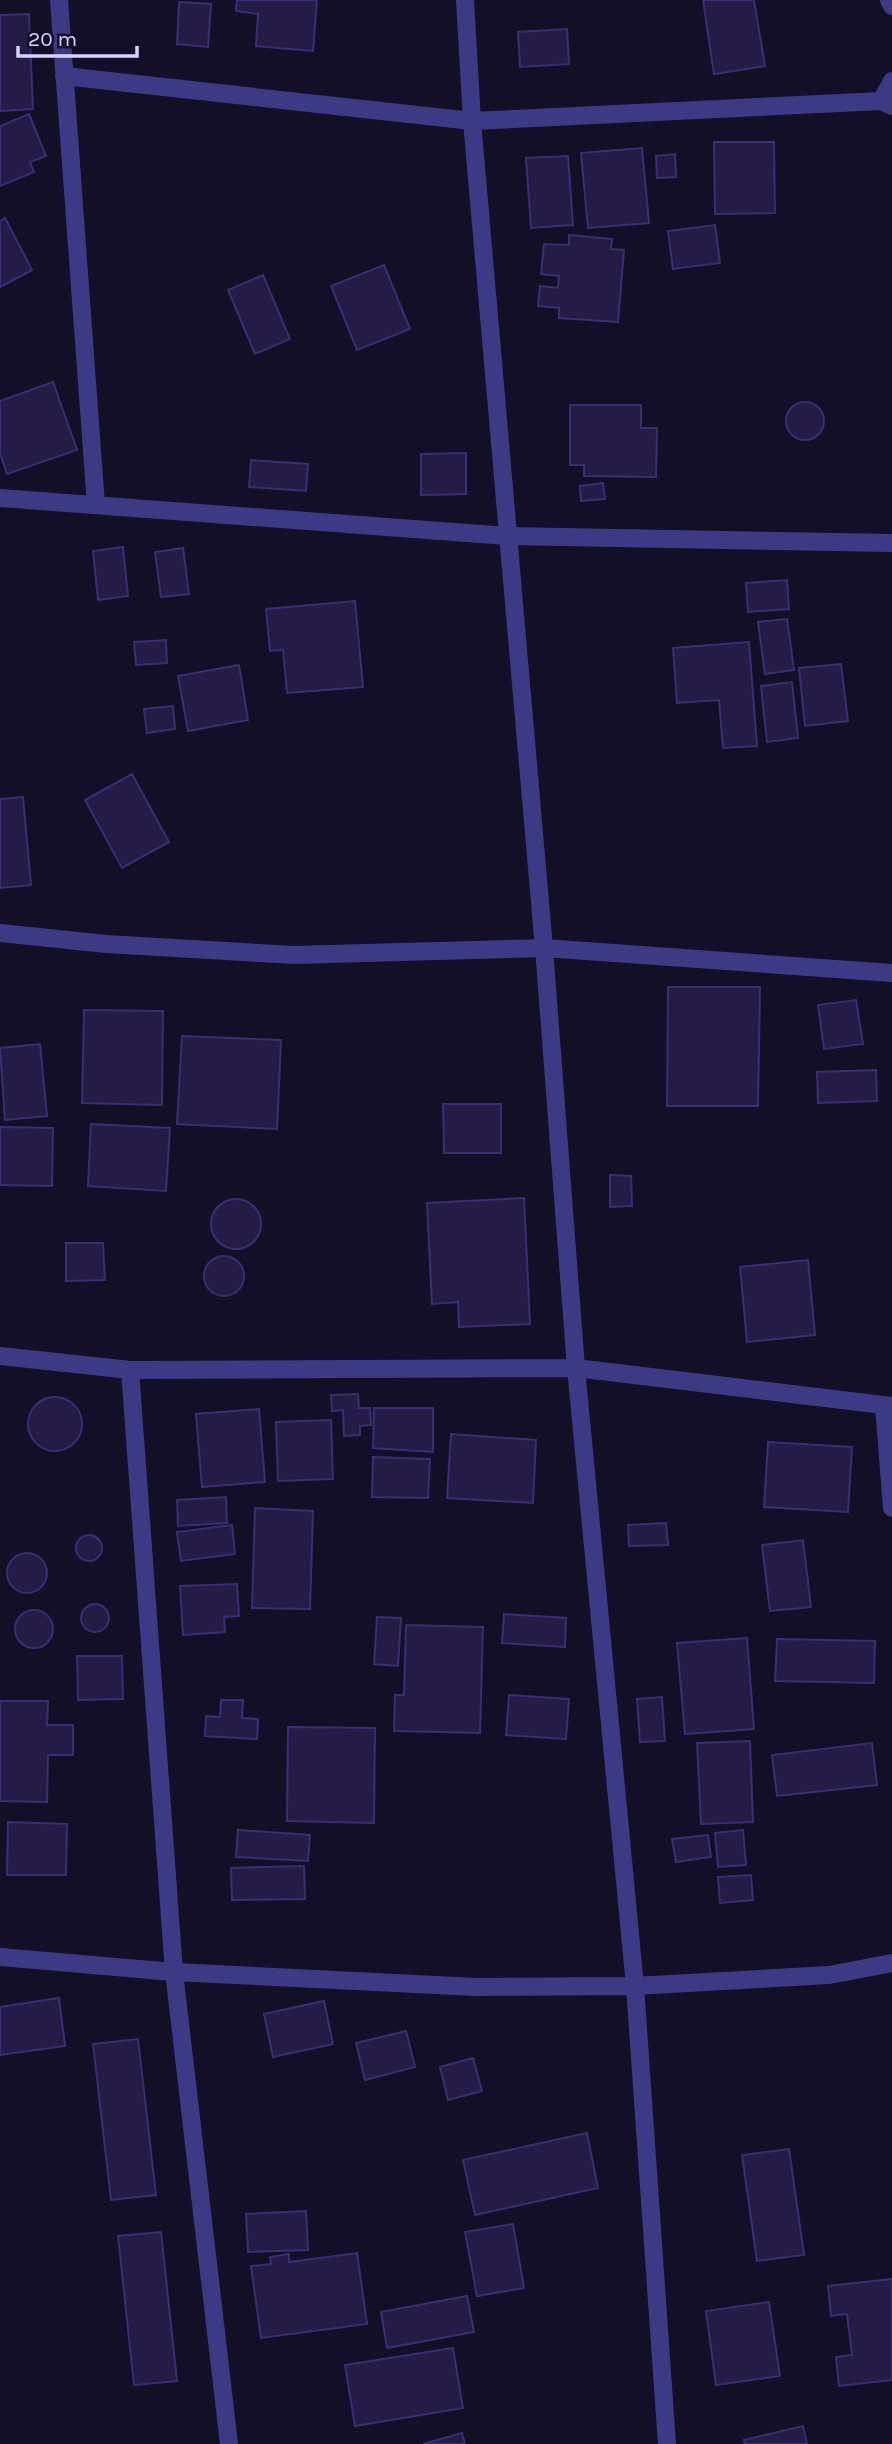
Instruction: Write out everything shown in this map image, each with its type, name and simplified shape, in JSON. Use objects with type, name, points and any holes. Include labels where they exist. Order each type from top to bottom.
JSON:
[{"type":"street","points":[[59,0],[96,505]]},
{"type":"street","points":[[465,0],[472,121],[544,948],[576,1368],[635,1986],[667,2444]]},
{"type":"street","points":[[890,0],[892,6]]},
{"type":"street","points":[[64,76],[472,121],[886,104],[892,81]]},
{"type":"street","points":[[0,498],[507,536],[892,543]]},
{"type":"street","points":[[0,933],[106,944],[294,955],[544,948],[892,974]]},
{"type":"street","points":[[0,1356],[130,1370],[576,1368],[888,1406],[892,1508]]},
{"type":"street","points":[[130,1370],[174,1972],[229,2444]]},
{"type":"street","points":[[0,1957],[174,1972],[476,1987],[635,1986],[829,1975],[892,1963]]},
{"type":"building","points":[[237,0],[317,0],[313,51],[256,46],[258,14],[236,11]]},
{"type":"building","points":[[703,0],[754,0],[765,66],[714,74]]},
{"type":"building","points":[[179,2],[211,4],[208,47],[177,44]]},
{"type":"building","points":[[29,14],[33,109],[0,111],[0,15]]},
{"type":"building","points":[[567,29],[569,64],[520,67],[518,32]]},
{"type":"building","points":[[29,114],[46,156],[30,162],[34,172],[0,186],[0,126]]},
{"type":"building","points":[[714,142],[774,142],[775,213],[715,214]]},
{"type":"building","points":[[642,148],[649,223],[588,228],[581,153]]},
{"type":"building","points":[[675,154],[676,177],[657,178],[656,156]]},
{"type":"building","points":[[568,156],[573,225],[531,228],[526,158]]},
{"type":"building","points":[[5,218],[32,270],[0,287],[0,221]]},
{"type":"building","points":[[715,225],[720,263],[673,269],[668,231]]},
{"type":"building","points":[[569,235],[612,239],[611,249],[624,250],[618,322],[559,318],[559,308],[538,306],[540,286],[558,288],[559,276],[541,274],[544,244],[569,245]]},
{"type":"building","points":[[384,265],[410,329],[357,350],[331,286]]},
{"type":"building","points":[[263,275],[290,339],[255,354],[228,290]]},
{"type":"building","points":[[53,382],[77,450],[7,474],[0,453],[0,401]]},
{"type":"building","points":[[805,402],[819,407],[824,421],[819,435],[805,440],[791,435],[786,421],[791,407]]},
{"type":"building","points":[[570,405],[641,405],[641,428],[657,428],[656,477],[584,476],[584,465],[570,465]]},
{"type":"building","points":[[466,453],[466,494],[421,495],[421,454]]},
{"type":"building","points":[[251,460],[308,464],[306,491],[249,487]]},
{"type":"building","points":[[603,483],[605,499],[581,501],[580,486]]},
{"type":"building","points":[[123,547],[128,596],[98,600],[93,551]]},
{"type":"building","points":[[183,548],[189,594],[161,597],[155,552]]},
{"type":"building","points":[[787,580],[789,609],[748,612],[746,583]]},
{"type":"building","points":[[355,601],[363,687],[287,693],[283,650],[270,651],[266,609]]},
{"type":"building","points":[[787,619],[794,670],[765,674],[758,622]]},
{"type":"building","points":[[166,640],[167,663],[136,665],[134,642]]},
{"type":"building","points":[[749,642],[757,746],[723,748],[719,700],[677,703],[673,648]]},
{"type":"building","points":[[841,664],[848,721],[805,726],[799,668]]},
{"type":"building","points":[[239,665],[248,720],[188,731],[178,676]]},
{"type":"building","points":[[792,682],[798,738],[767,742],[761,686]]},
{"type":"building","points":[[173,706],[175,729],[147,733],[144,709]]},
{"type":"building","points":[[132,774],[169,842],[122,868],[85,800]]},
{"type":"building","points":[[23,797],[31,885],[0,888],[0,799]]},
{"type":"building","points":[[668,987],[760,987],[758,1106],[667,1106]]},
{"type":"building","points":[[856,1000],[863,1044],[824,1049],[818,1005]]},
{"type":"building","points":[[84,1010],[163,1011],[162,1105],[82,1103]]},
{"type":"building","points":[[182,1036],[281,1040],[277,1129],[177,1124]]},
{"type":"building","points":[[40,1044],[47,1116],[5,1120],[0,1048]]},
{"type":"building","points":[[876,1070],[877,1101],[818,1103],[817,1072]]},
{"type":"building","points":[[443,1104],[501,1104],[501,1153],[444,1153]]},
{"type":"building","points":[[91,1124],[170,1128],[166,1191],[88,1186]]},
{"type":"building","points":[[0,1127],[53,1128],[52,1186],[0,1185]]},
{"type":"building","points":[[610,1175],[631,1176],[632,1206],[610,1207]]},
{"type":"building","points":[[524,1198],[530,1324],[459,1327],[458,1302],[432,1304],[427,1203]]},
{"type":"building","points":[[236,1199],[254,1206],[261,1224],[254,1242],[236,1249],[218,1242],[211,1224],[218,1206]]},
{"type":"building","points":[[66,1243],[103,1243],[105,1280],[66,1281]]},
{"type":"building","points":[[224,1256],[232,1257],[238,1262],[243,1268],[243,1284],[238,1290],[232,1295],[224,1296],[216,1295],[210,1290],[205,1284],[204,1276],[205,1268],[210,1262],[216,1257]]},
{"type":"building","points":[[808,1260],[815,1335],[747,1342],[740,1267]]},
{"type":"building","points":[[358,1394],[359,1408],[370,1408],[371,1425],[360,1426],[360,1435],[344,1436],[343,1410],[332,1411],[331,1395]]},
{"type":"building","points":[[55,1397],[74,1405],[82,1424],[74,1443],[55,1451],[36,1443],[28,1424],[36,1405]]},
{"type":"building","points":[[374,1408],[433,1408],[433,1452],[373,1448]]},
{"type":"building","points":[[259,1409],[265,1482],[202,1487],[196,1414]]},
{"type":"building","points":[[331,1420],[333,1479],[278,1481],[276,1422]]},
{"type":"building","points":[[451,1434],[536,1440],[533,1503],[447,1498]]},
{"type":"building","points":[[768,1442],[852,1447],[848,1512],[764,1507]]},
{"type":"building","points":[[373,1457],[430,1459],[428,1498],[372,1497]]},
{"type":"building","points":[[226,1497],[227,1523],[178,1526],[177,1500]]},
{"type":"building","points":[[255,1508],[313,1511],[310,1609],[252,1608]]},
{"type":"building","points":[[666,1523],[668,1545],[629,1546],[628,1525]]},
{"type":"building","points":[[232,1525],[235,1554],[181,1561],[177,1532]]},
{"type":"building","points":[[89,1535],[98,1539],[102,1548],[98,1557],[89,1561],[80,1557],[76,1548],[80,1539]]},
{"type":"building","points":[[803,1540],[811,1607],[770,1611],[762,1545]]},
{"type":"building","points":[[27,1553],[41,1559],[47,1573],[41,1587],[27,1593],[13,1587],[7,1573],[13,1559]]},
{"type":"building","points":[[237,1584],[239,1616],[224,1617],[225,1632],[183,1635],[180,1586]]},
{"type":"building","points":[[95,1604],[105,1608],[109,1618],[105,1628],[95,1632],[85,1628],[81,1618],[85,1608]]},
{"type":"building","points":[[34,1610],[48,1615],[53,1629],[48,1643],[34,1648],[20,1643],[15,1629],[20,1615]]},
{"type":"building","points":[[504,1614],[566,1618],[565,1647],[502,1643]]},
{"type":"building","points":[[377,1617],[401,1618],[398,1666],[374,1664]]},
{"type":"building","points":[[406,1625],[483,1627],[480,1733],[394,1731],[395,1695],[404,1695]]},
{"type":"building","points":[[747,1638],[754,1729],[685,1734],[677,1643]]},
{"type":"building","points":[[777,1639],[875,1641],[874,1683],[775,1681]]},
{"type":"building","points":[[77,1656],[122,1656],[123,1699],[78,1700]]},
{"type":"building","points":[[509,1695],[569,1699],[566,1739],[506,1735]]},
{"type":"building","points":[[662,1697],[665,1741],[640,1742],[637,1699]]},
{"type":"building","points":[[221,1700],[243,1700],[242,1718],[258,1719],[257,1739],[205,1736],[206,1716],[220,1717]]},
{"type":"building","points":[[0,1701],[48,1701],[47,1725],[73,1725],[73,1755],[48,1755],[47,1802],[0,1801]]},
{"type":"building","points":[[288,1727],[375,1728],[374,1823],[287,1821]]},
{"type":"building","points":[[750,1741],[753,1822],[701,1824],[697,1743]]},
{"type":"building","points":[[872,1743],[877,1785],[777,1796],[772,1755]]},
{"type":"building","points":[[8,1822],[67,1824],[66,1875],[7,1875]]},
{"type":"building","points":[[238,1830],[310,1835],[308,1861],[236,1857]]},
{"type":"building","points":[[743,1830],[746,1865],[718,1867],[715,1833]]},
{"type":"building","points":[[708,1835],[711,1857],[676,1862],[672,1839]]},
{"type":"building","points":[[304,1866],[305,1899],[232,1900],[231,1868]]},
{"type":"building","points":[[751,1875],[753,1900],[720,1903],[718,1877]]},
{"type":"building","points":[[59,1998],[65,2046],[0,2055],[0,2007]]},
{"type":"building","points":[[324,2001],[333,2044],[273,2057],[264,2014]]},
{"type":"building","points":[[406,2031],[415,2067],[365,2080],[356,2043]]},
{"type":"building","points":[[138,2039],[156,2195],[111,2200],[93,2044]]},
{"type":"building","points":[[473,2058],[482,2091],[448,2100],[440,2067]]},
{"type":"building","points":[[587,2133],[598,2188],[475,2215],[463,2160]]},
{"type":"building","points":[[789,2149],[804,2255],[757,2261],[742,2155]]},
{"type":"building","points":[[306,2211],[308,2250],[248,2252],[246,2214]]},
{"type":"building","points":[[513,2224],[524,2288],[477,2296],[465,2232]]},
{"type":"building","points":[[161,2232],[177,2381],[134,2385],[118,2236]]},
{"type":"building","points":[[357,2253],[367,2324],[261,2338],[251,2266],[271,2264],[270,2257],[289,2254],[289,2262]]},
{"type":"building","points":[[892,2279],[892,2380],[839,2386],[836,2357],[852,2355],[847,2314],[831,2316],[828,2286]]},
{"type":"building","points":[[467,2296],[474,2332],[387,2348],[381,2312]]},
{"type":"building","points":[[769,2302],[780,2376],[716,2385],[706,2311]]},
{"type":"building","points":[[453,2348],[463,2408],[355,2426],[345,2365]]},
{"type":"building","points":[[803,2426],[807,2444],[745,2444],[744,2440]]},
{"type":"building","points":[[462,2433],[465,2444],[423,2444]]}]
